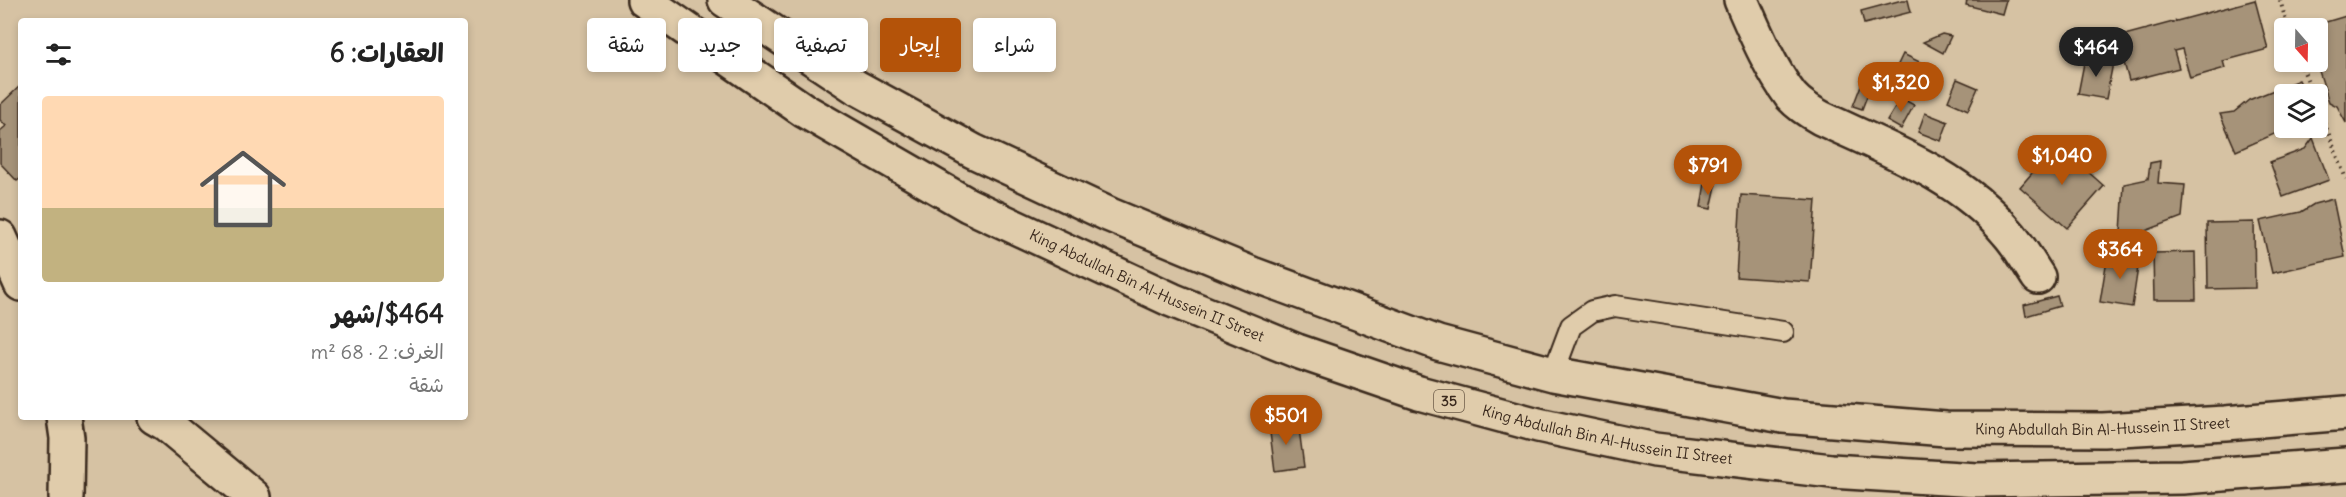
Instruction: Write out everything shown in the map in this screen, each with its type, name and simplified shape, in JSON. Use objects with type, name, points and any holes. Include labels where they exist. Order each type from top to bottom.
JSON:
[{"type":"main road","name":"King Abdullah Bin Al-Hussein II Street","points":[[644,0],[805,111],[968,205],[1172,300],[1297,351],[1419,393],[1538,425],[1655,450],[1831,471],[1977,480],[2182,477],[2346,465]]},
{"type":"main road","name":"King Abdullah Bin Al-Hussein II Street","points":[[725,0],[856,87],[973,151],[1110,215],[1252,274],[1438,343],[1553,374],[1784,416],[1946,429],[2103,430],[2346,413]]},
{"type":"main road","points":[[1741,0],[1780,79],[1804,108],[1935,173],[1966,193],[2008,233],[2038,278]]},
{"type":"main road","points":[[0,237],[18,277]]},
{"type":"main road","points":[[65,420],[68,438],[66,497]]},
{"type":"main road","points":[[159,420],[254,497]]},
{"type":"lane","points":[[1553,374],[1571,326],[1592,311],[1615,306],[1783,332]]},
{"type":"path","points":[[2280,0],[2285,18]]},
{"type":"path","points":[[2328,132],[2346,179]]},
{"type":"building","points":[[1908,0],[1911,12],[1864,24],[1861,11]]},
{"type":"building","points":[[1967,0],[2006,0],[2002,14],[1966,5]]},
{"type":"building","points":[[2255,0],[2268,49],[2223,61],[2225,68],[2190,78],[2182,49],[2174,51],[2179,68],[2129,81],[2117,37]]},
{"type":"building","points":[[2346,16],[2346,123],[2337,106],[2329,102],[2328,84],[2323,84],[2319,72],[2328,72],[2328,21]]},
{"type":"building","points":[[1942,34],[1951,36],[1943,53],[1923,42]]},
{"type":"building","points":[[1903,54],[1926,65],[1916,86],[1893,75]]},
{"type":"building","points":[[2085,58],[2113,63],[2106,99],[2078,94]]},
{"type":"building","points":[[1929,71],[1939,75],[1931,94],[1921,90]]},
{"type":"building","points":[[1957,79],[1978,88],[1968,110],[1948,101]]},
{"type":"building","points":[[1863,80],[1872,83],[1862,109],[1853,106]]},
{"type":"building","points":[[2299,80],[2301,84],[2289,84]]},
{"type":"building","points":[[18,88],[17,181],[0,163],[0,131],[6,126],[0,120],[0,105]]},
{"type":"building","points":[[2274,90],[2274,134],[2236,151],[2220,114],[2234,112],[2249,100]]},
{"type":"building","points":[[1901,98],[1914,105],[1901,129],[1887,121]]},
{"type":"building","points":[[1925,113],[1948,122],[1941,141],[1918,132]]},
{"type":"building","points":[[2313,138],[2329,180],[2283,197],[2270,162],[2305,149]]},
{"type":"building","points":[[2057,144],[2104,186],[2067,228],[2020,187]]},
{"type":"building","points":[[2160,161],[2158,183],[2185,185],[2182,217],[2140,233],[2121,232],[2124,184],[2148,179],[2150,163]]},
{"type":"building","points":[[1705,183],[1716,186],[1711,209],[1701,207]]},
{"type":"building","points":[[1741,195],[1816,200],[1810,282],[1736,277]]},
{"type":"building","points":[[2333,199],[2345,257],[2272,273],[2260,221],[2301,212],[2314,204]]},
{"type":"building","points":[[2254,222],[2255,288],[2208,289],[2207,223]]},
{"type":"building","points":[[2195,252],[2196,300],[2154,300],[2153,253]]},
{"type":"building","points":[[2108,253],[2133,256],[2138,267],[2132,307],[2100,302]]},
{"type":"building","points":[[2057,296],[2060,306],[2026,316],[2024,305]]},
{"type":"building","points":[[1298,421],[1304,467],[1275,471],[1269,425]]}]
